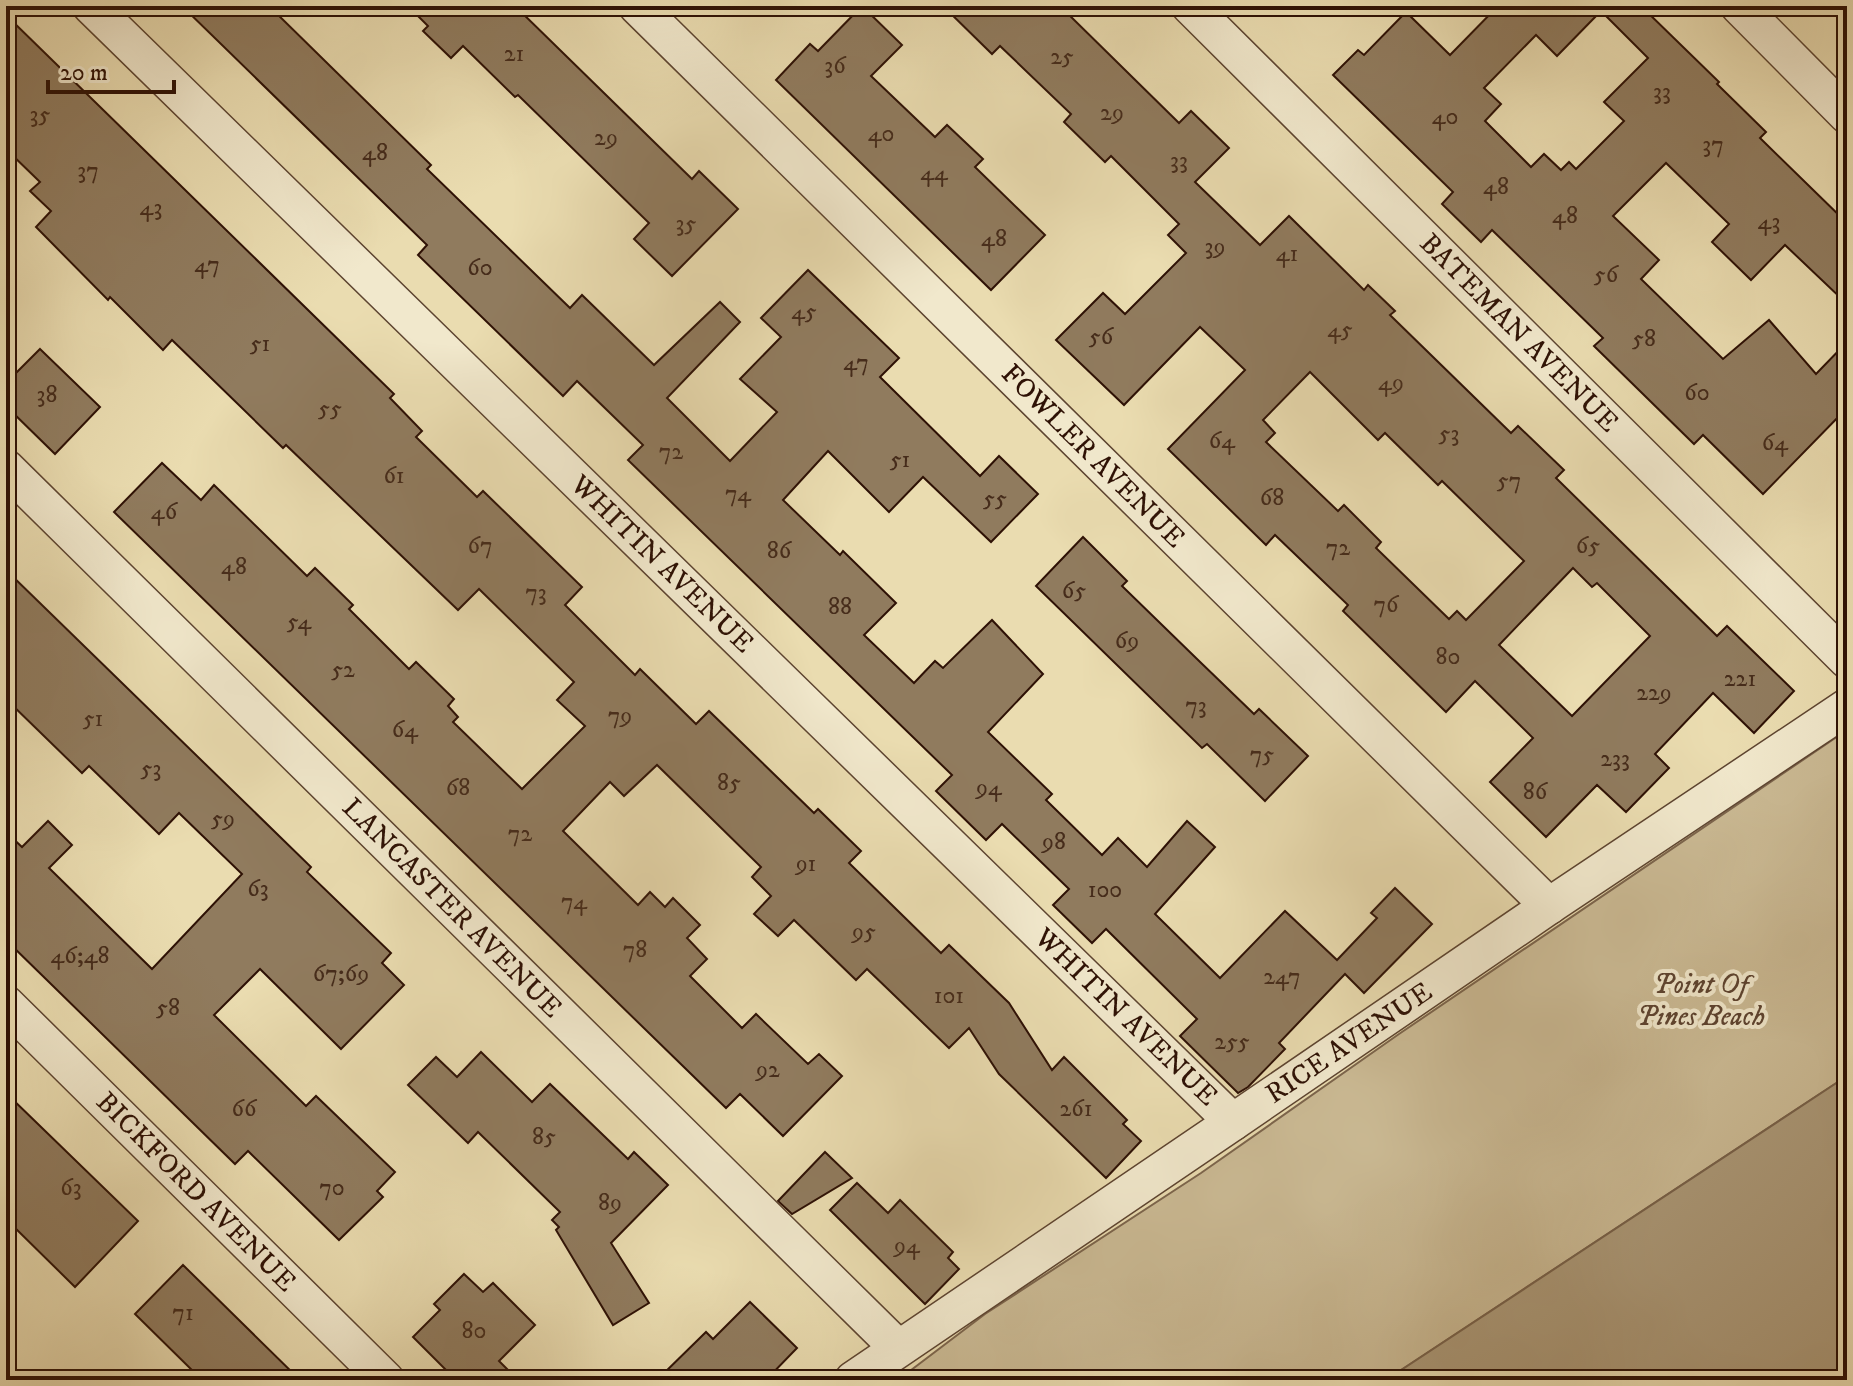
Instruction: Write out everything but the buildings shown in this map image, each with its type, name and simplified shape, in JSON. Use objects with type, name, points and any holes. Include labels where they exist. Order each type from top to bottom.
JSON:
[{"type":"street","name":"WHITIN AVENUE","points":[[91,6],[1233,1122]]},
{"type":"street","name":"FOWLER AVENUE","points":[[637,6],[1549,906]]},
{"type":"street","name":"BATEMAN AVENUE","points":[[1190,6],[1847,660]]},
{"type":"street","points":[[1739,6],[1847,115]]},
{"type":"street","name":"LANCASTER AVENUE","points":[[6,468],[898,1348]]},
{"type":"street","name":"RICE AVENUE","points":[[853,1380],[1847,707]]},
{"type":"street","name":"BICKFORD AVENUE","points":[[6,1004],[386,1380]]},
{"type":"green space","name":"Point Of Pines Beach","points":[[1847,730],[1847,1076],[1386,1380],[898,1380],[985,1314],[1201,1173],[1399,1034]]},
{"type":"shaded area","points":[[1847,1076],[1847,1380],[1386,1380]]}]
